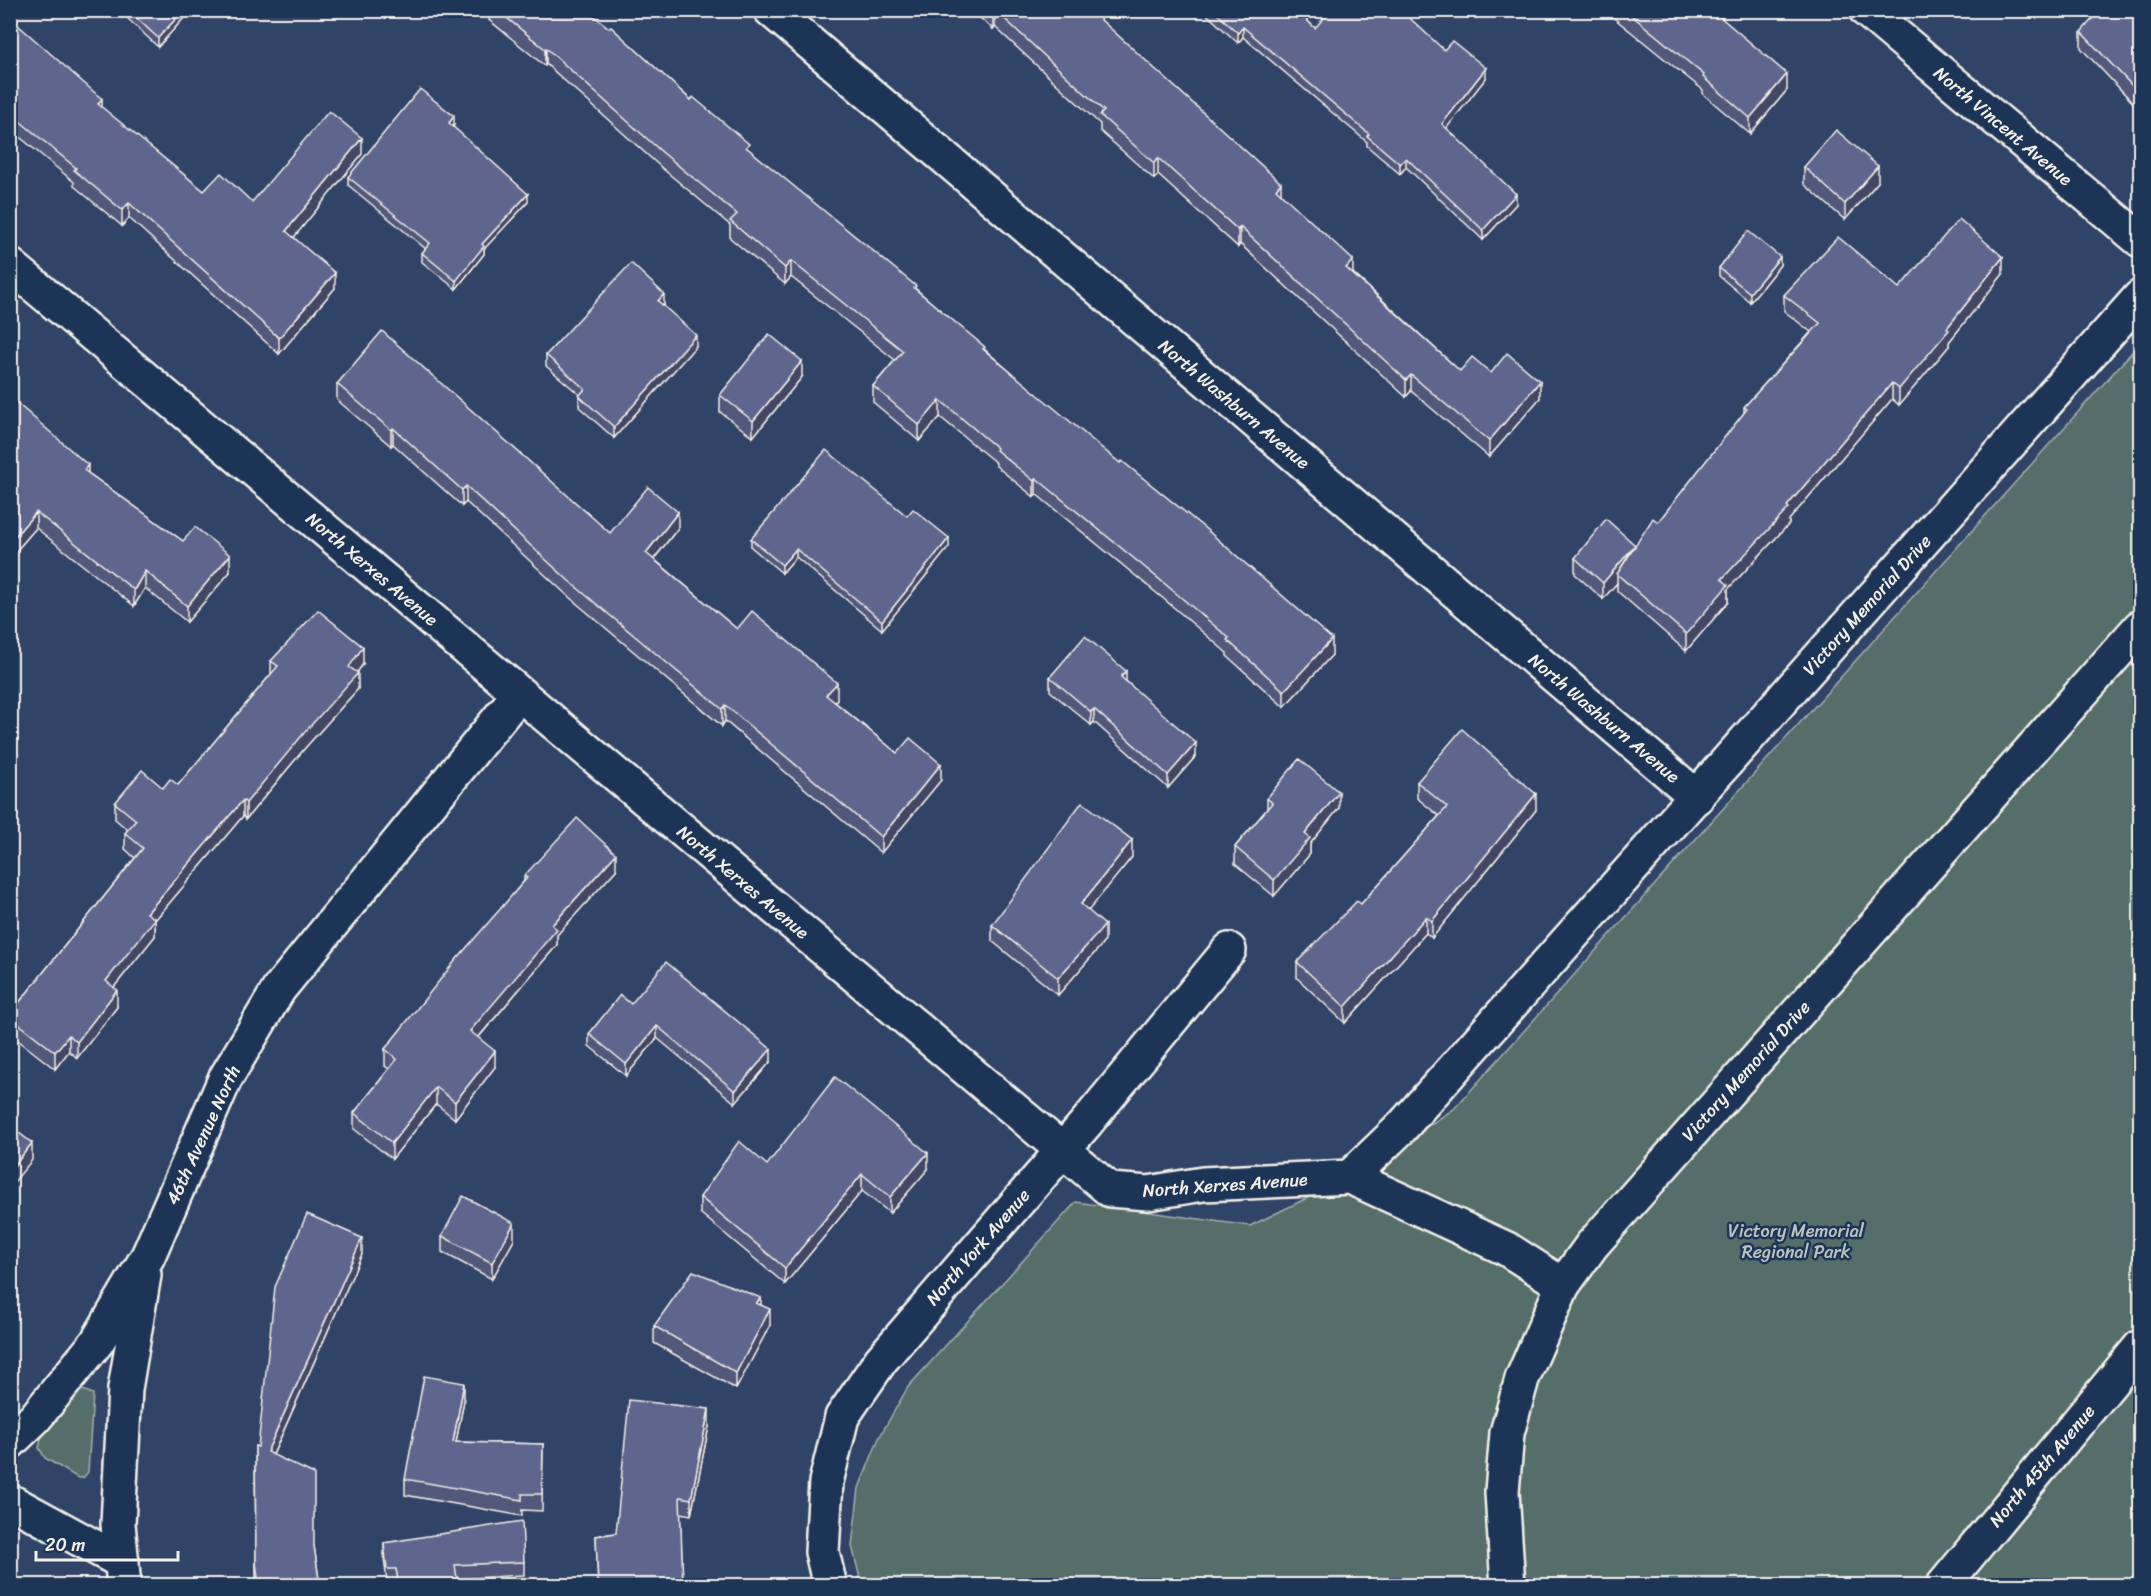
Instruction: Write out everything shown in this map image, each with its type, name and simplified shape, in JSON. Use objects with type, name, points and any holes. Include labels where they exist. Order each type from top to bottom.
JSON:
[{"type":"street","name":"North Washburn Avenue","points":[[771,10],[1697,796]]},
{"type":"street","name":"North Vincent Avenue","points":[[1866,10],[2140,240]]},
{"type":"street","name":"North Xerxes Avenue","points":[[10,265],[1110,1190],[1148,1193],[1203,1184],[1350,1178],[1506,1250],[1563,1285]]},
{"type":"street","name":"Victory Memorial Drive","points":[[1350,1178],[1401,1128],[2140,297]]},
{"type":"street","name":"Victory Memorial Drive","points":[[1508,1586],[1502,1492],[1507,1433],[1522,1379],[1563,1285],[1592,1245],[2140,627]]},
{"type":"street","name":"46th Avenue North","points":[[10,1442],[35,1418],[97,1342],[148,1256],[225,1079],[279,989],[519,694]]},
{"type":"street","name":"North York Avenue","points":[[830,1586],[822,1552],[826,1482],[842,1417],[881,1360],[1087,1122],[1228,950]]},
{"type":"street","points":[[123,1574],[118,1524],[125,1389],[148,1256]]},
{"type":"street","name":"North 45th Avenue","points":[[1943,1586],[2140,1347]]},
{"type":"street","points":[[10,1501],[123,1574]]},
{"type":"green space","name":"Victory Memorial Regional Park","points":[[2140,343],[2140,1585],[862,1586],[852,1546],[859,1488],[879,1438],[908,1387],[1076,1202],[1250,1226],[1350,1177],[1454,1109]]},
{"type":"green space","points":[[80,1389],[93,1394],[88,1472],[83,1478],[78,1478],[45,1458],[39,1448],[43,1431]]},
{"type":"building","points":[[128,10],[184,10],[158,38]]},
{"type":"building","points":[[497,10],[587,10],[609,28],[611,27],[691,100],[693,97],[749,144],[746,147],[916,286],[914,288],[985,347],[983,349],[1120,463],[1122,461],[1207,530],[1332,639],[1284,691],[1227,640],[1229,638],[1036,478],[1034,481],[996,450],[997,448],[940,400],[919,425],[873,386],[903,351],[791,261],[785,268],[730,221],[737,214],[663,153],[546,48]]},
{"type":"building","points":[[995,10],[1090,10],[1281,183],[1276,189],[1353,260],[1346,268],[1460,371],[1472,357],[1491,373],[1507,353],[1540,381],[1489,441],[1411,375],[1406,380],[1240,227],[1238,230],[1158,158],[1154,163],[1100,115],[1104,111]]},
{"type":"building","points":[[1213,10],[1296,10],[1315,28],[1331,10],[1401,10],[1444,50],[1452,41],[1486,68],[1442,124],[1516,194],[1483,230],[1406,158],[1400,164],[1367,136],[1369,134],[1243,27],[1238,33]]},
{"type":"building","points":[[1625,10],[1712,10],[1787,74],[1750,118],[1703,77],[1704,75]]},
{"type":"building","points":[[2100,10],[2140,10],[2140,94],[2081,32]]},
{"type":"building","points":[[10,18],[102,99],[98,104],[204,191],[221,173],[252,202],[329,111],[362,138],[286,231],[335,273],[279,338],[129,203],[122,210],[10,113]]},
{"type":"building","points":[[420,89],[454,116],[449,123],[528,194],[482,244],[484,246],[456,281],[422,253],[430,243],[348,177]]},
{"type":"building","points":[[1836,130],[1878,166],[1845,204],[1804,167]]},
{"type":"building","points":[[1959,219],[2003,257],[1947,328],[1949,330],[1899,389],[1892,383],[1787,506],[1789,508],[1722,579],[1728,585],[1686,634],[1617,574],[1653,518],[1658,522],[1747,409],[1744,407],[1820,323],[1784,295],[1838,237],[1899,288]]},
{"type":"building","points":[[1748,231],[1780,257],[1750,293],[1719,268]]},
{"type":"building","points":[[631,263],[664,294],[658,301],[696,335],[614,427],[579,396],[585,389],[546,355]]},
{"type":"building","points":[[382,331],[610,533],[648,487],[678,512],[646,553],[737,629],[752,611],[837,683],[826,695],[897,753],[910,738],[941,764],[881,837],[725,705],[722,709],[569,581],[466,486],[462,490],[393,428],[391,430],[337,384]]},
{"type":"building","points":[[769,334],[802,361],[753,421],[720,395]]},
{"type":"building","points":[[10,397],[88,465],[84,470],[183,541],[195,527],[230,555],[187,606],[145,571],[134,590],[36,512],[10,542]]},
{"type":"building","points":[[826,450],[907,516],[913,509],[949,538],[882,621],[796,549],[782,565],[751,539]]},
{"type":"building","points":[[1606,519],[1635,545],[1603,583],[1575,558]]},
{"type":"building","points":[[318,610],[363,647],[349,667],[358,673],[246,803],[243,800],[147,913],[155,919],[106,981],[117,990],[77,1042],[69,1035],[55,1052],[10,1017],[10,1014],[143,848],[125,833],[136,820],[115,803],[142,770],[163,788],[170,779],[178,785],[278,666],[271,661]]},
{"type":"building","points":[[1085,636],[1126,671],[1121,677],[1196,743],[1168,775],[1094,709],[1091,712],[1050,677]]},
{"type":"building","points":[[1462,729],[1536,794],[1432,921],[1426,917],[1345,1007],[1297,962],[1357,901],[1361,904],[1447,807],[1417,782]]},
{"type":"building","points":[[1299,759],[1339,792],[1305,834],[1310,838],[1274,880],[1235,847],[1272,803],[1267,798]]},
{"type":"building","points":[[1082,802],[1132,840],[1081,904],[1105,925],[1058,978],[992,925]]},
{"type":"building","points":[[577,818],[616,854],[552,925],[557,929],[470,1031],[495,1051],[455,1102],[436,1087],[392,1143],[354,1113],[397,1059],[385,1049],[455,961],[527,878],[524,876]]},
{"type":"building","points":[[666,962],[771,1049],[735,1091],[657,1026],[626,1064],[589,1034],[620,995],[631,1004]]},
{"type":"building","points":[[835,1077],[928,1153],[890,1197],[862,1174],[785,1268],[700,1197],[739,1141],[767,1165]]},
{"type":"building","points":[[10,1126],[32,1143],[10,1171]]},
{"type":"building","points":[[463,1196],[514,1223],[492,1263],[442,1236]]},
{"type":"building","points":[[307,1214],[362,1238],[267,1452],[314,1474],[314,1546],[320,1586],[259,1586],[256,1562],[255,1446],[258,1447],[275,1287]]},
{"type":"building","points":[[693,1271],[761,1298],[756,1303],[770,1309],[736,1373],[654,1326]]},
{"type":"building","points":[[424,1376],[464,1383],[453,1442],[543,1444],[542,1494],[522,1494],[522,1500],[405,1479]]},
{"type":"building","points":[[629,1400],[709,1409],[691,1499],[680,1497],[683,1586],[598,1586],[596,1536],[616,1533]]},
{"type":"building","points":[[522,1521],[524,1562],[455,1565],[458,1585],[399,1586],[396,1569],[387,1569],[384,1543]]}]
